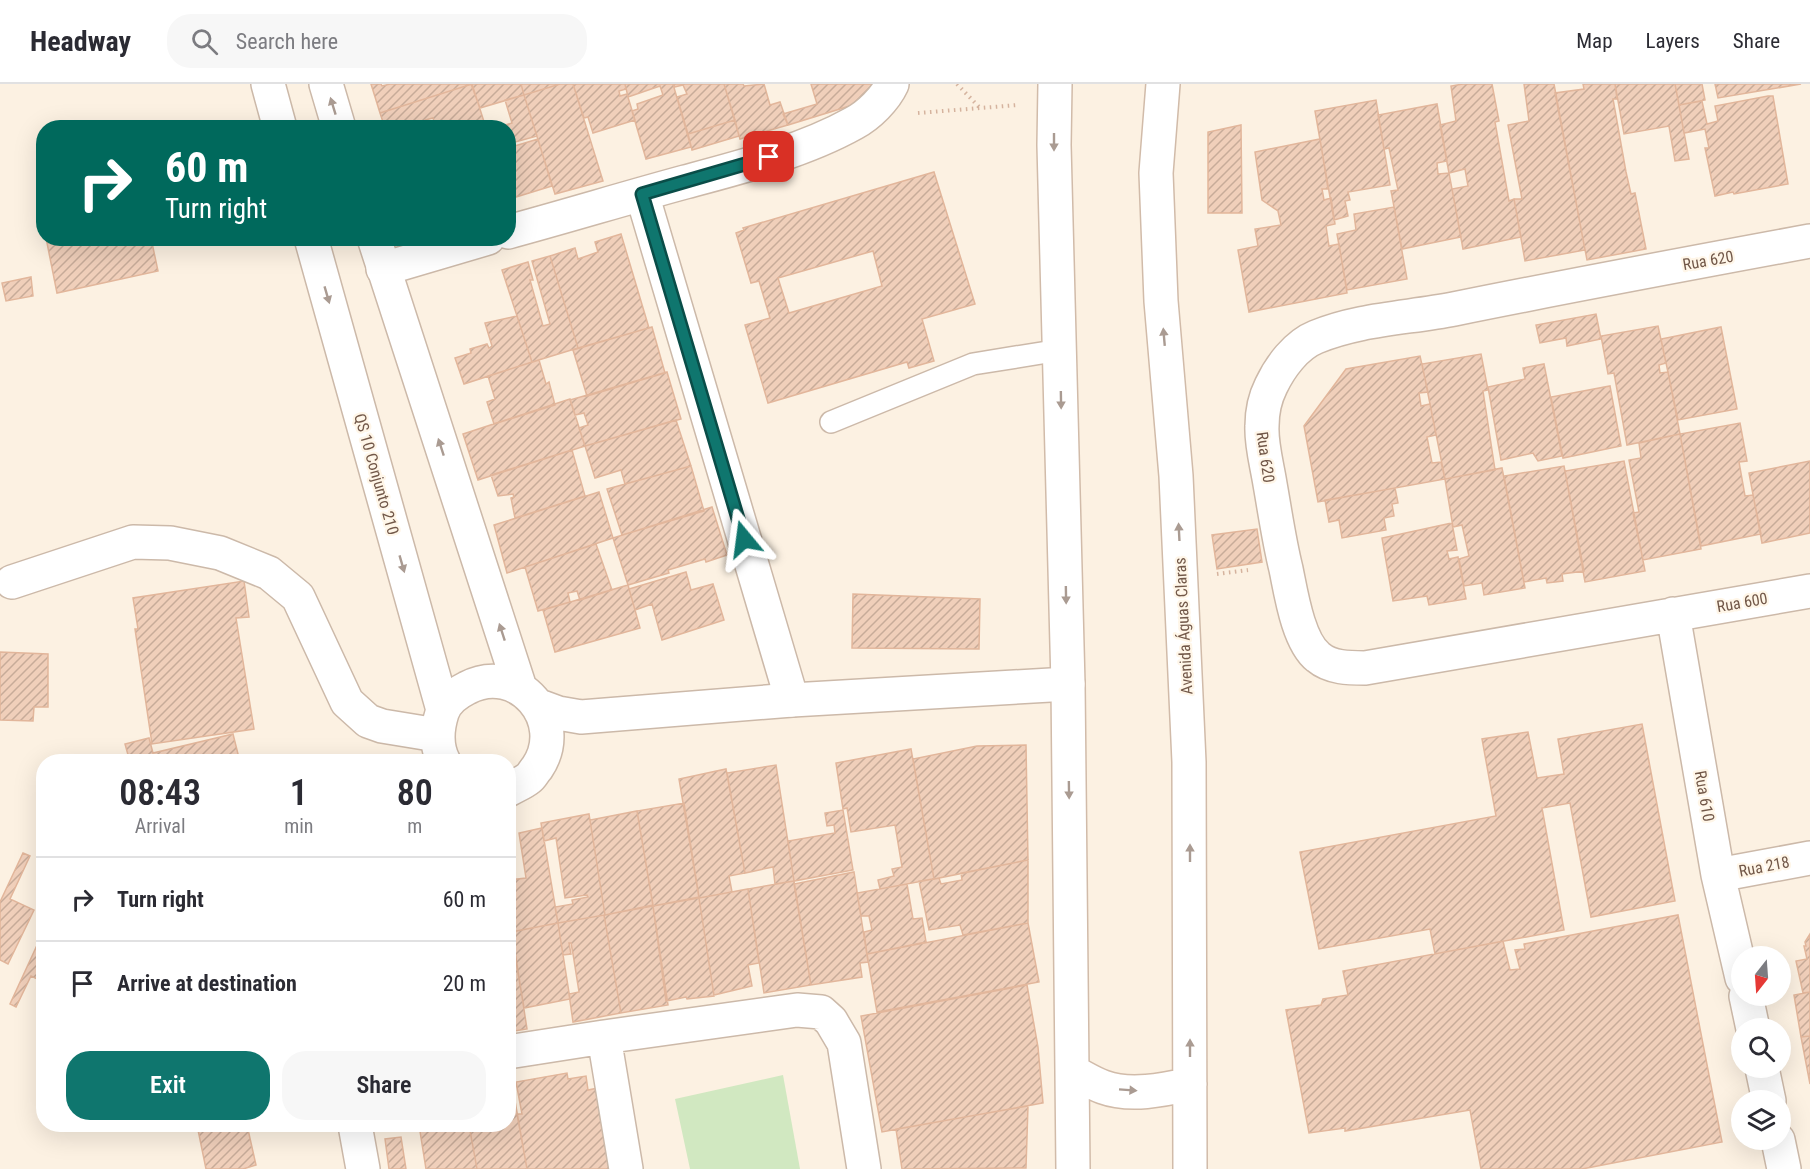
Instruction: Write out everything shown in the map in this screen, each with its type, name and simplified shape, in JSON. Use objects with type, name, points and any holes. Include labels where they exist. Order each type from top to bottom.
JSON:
[{"type":"street","points":[[268,84],[278,120]]},
{"type":"street","points":[[326,84],[337,120]]},
{"type":"street","name":"Avenida Águas Claras","points":[[1163,84],[1156,173],[1161,302],[1176,476],[1189,762],[1190,1169]]},
{"type":"street","points":[[1055,92],[1054,145],[1068,684],[1073,1169]]},
{"type":"street","points":[[516,230],[724,171],[813,142],[855,123],[885,94]]},
{"type":"street","points":[[642,194],[792,700]]},
{"type":"street","name":"Rua 620","points":[[1673,614],[1365,668],[1345,668],[1330,664],[1318,657],[1308,645],[1299,624],[1285,566],[1261,427],[1270,386],[1294,352],[1314,338],[1354,326],[1436,313],[1628,274],[1810,241]]},
{"type":"street","name":"QS 10 Conjunto 210","points":[[313,246],[441,746]]},
{"type":"street","points":[[433,246],[378,254],[530,697],[548,731],[545,756]]},
{"type":"street","points":[[12,582],[133,542],[170,543],[220,553],[268,573],[298,597],[347,702],[368,721],[441,746],[456,693],[476,683],[499,681],[558,713],[581,717],[792,700],[1068,684]]},
{"type":"street","name":"Rua 600","points":[[1673,614],[1810,591]]},
{"type":"street","name":"Rua 610","points":[[1673,614],[1719,875],[1735,946]]},
{"type":"street","points":[[516,786],[530,778],[545,756],[581,733],[623,715]]},
{"type":"street","name":"Rua 218","points":[[1719,875],[1810,858]]},
{"type":"street","points":[[516,1051],[604,1036],[797,1010],[821,1012],[831,1021],[844,1043],[864,1169]]},
{"type":"street","points":[[604,1036],[626,1169]]},
{"type":"street","points":[[1073,1072],[1104,1087],[1126,1090],[1158,1091],[1190,1084]]},
{"type":"street","points":[[356,1132],[363,1169]]},
{"type":"street","points":[[1780,1150],[1785,1169]]},
{"type":"lane","points":[[831,422],[974,364],[1060,350]]},
{"type":"path","points":[[957,84],[980,108]]},
{"type":"path","points":[[885,94],[917,113],[980,108],[1055,92]]},
{"type":"path","points":[[1181,578],[1285,566]]},
{"type":"green space","points":[[783,1075],[800,1169],[690,1169],[675,1099]]},
{"type":"building","points":[[371,84],[382,86],[390,84],[472,84],[380,113]]},
{"type":"building","points":[[471,84],[521,84],[524,95],[480,108]]},
{"type":"building","points":[[472,84],[483,120],[434,120],[433,118],[382,120],[380,113]]},
{"type":"building","points":[[521,84],[560,84],[524,95]]},
{"type":"building","points":[[560,84],[573,84],[603,181],[555,194],[524,95]]},
{"type":"building","points":[[573,84],[625,84],[626,89],[619,91],[620,96],[627,94],[635,120],[593,133],[588,117],[584,118]]},
{"type":"building","points":[[625,84],[673,84],[691,147],[646,159],[632,111],[638,109],[637,104],[663,95],[660,86],[628,97]]},
{"type":"building","points":[[673,84],[724,84],[735,120],[688,134],[677,97],[687,94],[683,85],[675,87]]},
{"type":"building","points":[[724,84],[743,84],[744,86],[764,84],[770,105],[780,102],[788,125],[740,139]]},
{"type":"building","points":[[811,84],[875,84],[856,104],[788,125],[783,114],[817,104]]},
{"type":"building","points":[[1492,84],[1499,121],[1495,122],[1509,201],[1514,199],[1521,237],[1463,249],[1452,189],[1468,186],[1465,169],[1449,173],[1440,125],[1456,121],[1451,86]]},
{"type":"building","points":[[1524,84],[1554,84],[1585,250],[1525,261],[1514,199],[1522,199],[1508,125],[1529,121]]},
{"type":"building","points":[[1583,84],[1615,84],[1617,99],[1613,99],[1626,172],[1631,194],[1635,193],[1646,249],[1587,260],[1555,93],[1584,89]]},
{"type":"building","points":[[1615,84],[1675,84],[1689,159],[1675,161],[1669,126],[1624,134]]},
{"type":"building","points":[[1675,84],[1702,84],[1705,100],[1679,105]]},
{"type":"building","points":[[1715,84],[1801,84],[1718,98]]},
{"type":"building","points":[[524,95],[537,136],[516,142],[516,120],[511,120],[505,100]]},
{"type":"building","points":[[1773,96],[1788,184],[1715,196],[1705,148],[1709,148],[1705,129],[1684,133],[1679,105],[1702,101],[1707,124],[1718,121],[1715,106]]},
{"type":"building","points":[[1376,100],[1390,185],[1348,192],[1350,200],[1345,201],[1348,216],[1334,220],[1315,111]]},
{"type":"building","points":[[1437,104],[1447,161],[1437,163],[1438,174],[1449,173],[1461,237],[1402,249],[1391,191],[1398,190],[1389,148],[1384,149],[1378,115]]},
{"type":"building","points":[[735,120],[739,136],[692,150],[688,134]]},
{"type":"building","points":[[1241,125],[1242,213],[1208,213],[1208,132]]},
{"type":"building","points":[[538,139],[552,186],[516,197],[516,146]]},
{"type":"building","points":[[1320,139],[1328,189],[1322,189],[1324,200],[1331,198],[1335,224],[1326,226],[1329,246],[1339,244],[1347,293],[1249,312],[1238,250],[1258,246],[1255,229],[1281,225],[1278,211],[1262,200],[1255,152]]},
{"type":"building","points":[[934,172],[975,304],[922,319],[934,361],[909,368],[907,362],[768,403],[745,325],[770,318],[759,281],[751,283],[736,233],[744,230],[743,228]],"holes":[[[873,251],[882,286],[789,313],[778,278]]]},
{"type":"building","points":[[1394,207],[1407,279],[1347,290],[1337,234],[1356,230],[1354,214]]},
{"type":"building","points":[[621,234],[649,328],[578,348],[550,256],[575,248],[578,259],[598,252],[595,242]]},
{"type":"building","points":[[48,246],[153,246],[158,271],[57,293]]},
{"type":"building","points":[[550,256],[578,348],[532,362],[502,270],[528,262],[533,280],[530,280],[543,326],[550,324],[532,261]]},
{"type":"building","points":[[31,277],[33,296],[6,301],[2,283]]},
{"type":"building","points":[[1596,314],[1601,339],[1567,346],[1566,338],[1540,343],[1536,325]]},
{"type":"building","points":[[517,316],[532,362],[464,384],[455,358],[471,353],[470,349],[487,344],[489,348],[492,346],[485,323]]},
{"type":"building","points":[[1658,326],[1666,363],[1659,365],[1660,373],[1668,372],[1680,434],[1627,445],[1614,373],[1608,374],[1601,336]]},
{"type":"building","points":[[652,327],[665,373],[587,396],[573,350]]},
{"type":"building","points":[[1721,327],[1737,409],[1678,420],[1661,339]]},
{"type":"building","points":[[1481,354],[1488,390],[1483,391],[1495,470],[1445,479],[1422,364]]},
{"type":"building","points":[[1420,356],[1428,392],[1419,393],[1421,406],[1430,404],[1436,435],[1427,437],[1432,463],[1441,462],[1445,479],[1318,502],[1304,426],[1346,369]]},
{"type":"building","points":[[539,360],[546,384],[549,382],[555,405],[494,424],[487,402],[495,399],[488,376]]},
{"type":"building","points":[[1544,364],[1562,456],[1538,461],[1533,453],[1501,460],[1488,387],[1525,379],[1523,368]]},
{"type":"building","points":[[667,372],[681,419],[585,446],[579,428],[588,425],[584,413],[575,415],[570,400]]},
{"type":"building","points":[[1610,386],[1621,446],[1563,458],[1551,397]]},
{"type":"building","points":[[570,399],[585,446],[478,480],[463,434]]},
{"type":"building","points":[[676,420],[691,466],[625,484],[621,470],[595,478],[585,446]]},
{"type":"building","points":[[1740,423],[1747,461],[1739,462],[1745,496],[1753,495],[1761,534],[1701,546],[1680,434]]},
{"type":"building","points":[[1680,434],[1701,549],[1643,560],[1633,513],[1639,512],[1629,460],[1641,458],[1639,443]]},
{"type":"building","points":[[572,450],[585,496],[515,518],[511,498],[514,497],[513,494],[498,496],[491,475]]},
{"type":"building","points":[[1624,461],[1645,571],[1585,582],[1565,471]]},
{"type":"building","points":[[1810,461],[1810,533],[1762,543],[1749,473]]},
{"type":"building","points":[[691,466],[704,511],[622,535],[607,489]]},
{"type":"building","points":[[1564,466],[1584,571],[1562,574],[1563,581],[1547,583],[1546,578],[1524,582],[1504,476]]},
{"type":"building","points":[[1502,468],[1525,588],[1484,595],[1482,583],[1464,586],[1459,559],[1469,556],[1462,525],[1453,527],[1445,479]]},
{"type":"building","points":[[1395,488],[1398,503],[1392,504],[1394,516],[1384,518],[1386,530],[1342,538],[1339,520],[1329,522],[1325,500]]},
{"type":"building","points":[[599,492],[613,538],[507,573],[494,525]]},
{"type":"building","points":[[712,507],[727,555],[668,570],[669,573],[628,585],[613,538]]},
{"type":"building","points":[[1452,523],[1457,550],[1447,551],[1449,559],[1458,557],[1466,599],[1429,605],[1427,596],[1393,601],[1382,538]]},
{"type":"building","points":[[1257,529],[1262,562],[1217,569],[1212,535]]},
{"type":"building","points":[[596,544],[612,590],[580,600],[577,591],[568,593],[570,602],[538,611],[525,567]]},
{"type":"building","points":[[686,572],[691,590],[713,584],[724,620],[662,640],[652,604],[635,610],[629,589]]},
{"type":"building","points":[[244,581],[249,617],[236,618],[254,729],[152,744],[135,629],[138,629],[133,598]]},
{"type":"building","points":[[628,585],[640,628],[555,652],[543,610]]},
{"type":"building","points":[[853,594],[980,599],[979,649],[852,648]]},
{"type":"building","points":[[0,652],[48,654],[48,707],[34,707],[33,721],[0,720]]},
{"type":"building","points":[[1642,724],[1675,901],[1591,917],[1570,803],[1542,808],[1564,930],[1435,954],[1430,929],[1319,949],[1300,852],[1496,816],[1482,739],[1528,732],[1537,778],[1564,774],[1558,739]]},
{"type":"building","points":[[233,734],[238,754],[128,754],[125,744],[149,738],[153,753]]},
{"type":"building","points":[[1026,745],[1028,860],[934,879],[913,759],[977,746]]},
{"type":"building","points":[[911,749],[934,879],[880,889],[878,880],[894,876],[892,869],[902,867],[895,825],[851,832],[847,808],[843,809],[836,763]]},
{"type":"building","points":[[776,765],[794,881],[775,884],[773,867],[745,873],[727,773]]},
{"type":"building","points":[[726,769],[745,873],[729,876],[732,892],[699,898],[679,779]]},
{"type":"building","points":[[684,803],[699,897],[653,906],[637,811]]},
{"type":"building","points":[[843,810],[853,870],[794,881],[788,841],[835,833],[834,825],[827,826],[825,813]]},
{"type":"building","points":[[637,811],[653,905],[605,915],[590,820]]},
{"type":"building","points":[[589,814],[605,915],[558,923],[555,907],[573,904],[572,900],[588,897],[587,895],[565,898],[556,838],[544,841],[541,823]]},
{"type":"building","points":[[542,828],[558,923],[516,931],[516,879],[526,878],[519,833]]},
{"type":"building","points":[[23,853],[30,856],[10,899],[34,910],[8,964],[0,960],[0,902]]},
{"type":"building","points":[[1028,860],[1028,923],[963,935],[960,925],[929,930],[919,881],[939,878],[941,884],[962,880],[961,873]]},
{"type":"building","points":[[854,872],[868,962],[860,963],[862,977],[811,985],[794,884]]},
{"type":"building","points":[[794,881],[811,985],[764,993],[748,889]]},
{"type":"building","points":[[907,884],[913,919],[922,918],[926,942],[867,954],[864,932],[872,930],[869,916],[861,916],[857,893]]},
{"type":"building","points":[[748,889],[759,963],[748,965],[752,986],[714,995],[699,898]]},
{"type":"building","points":[[699,898],[714,996],[687,999],[686,997],[666,1001],[653,906]]},
{"type":"building","points":[[653,906],[668,1005],[621,1013],[604,915]]},
{"type":"building","points":[[604,915],[621,1013],[573,1022],[569,994],[579,992],[571,943],[569,943],[571,954],[563,955],[558,923]]},
{"type":"building","points":[[1678,915],[1722,1142],[1582,1169],[1481,1169],[1470,1110],[1345,1131],[1345,1128],[1309,1133],[1286,1010],[1321,1005],[1323,999],[1348,995],[1343,971],[1503,941],[1510,970],[1520,969],[1515,950],[1525,949],[1524,944]]},
{"type":"building","points":[[558,923],[570,999],[524,1008],[516,961],[516,931]]},
{"type":"building","points":[[1028,923],[1039,982],[877,1012],[867,954]]},
{"type":"building","points":[[1810,934],[1810,992],[1803,993],[1796,961],[1807,959],[1804,946]]},
{"type":"building","points":[[36,947],[36,978],[31,976],[16,1007],[10,1004]]},
{"type":"building","points":[[516,958],[527,1029],[516,1031]]},
{"type":"building","points":[[1027,985],[1038,1047],[1043,1103],[882,1132],[861,1016]]},
{"type":"building","points":[[1810,992],[1810,1036],[1801,1037],[1794,995]]},
{"type":"building","points":[[1810,1036],[1810,1084],[1801,1037]]},
{"type":"building","points":[[567,1073],[568,1079],[586,1076],[588,1090],[598,1088],[609,1169],[527,1169],[517,1114],[522,1114],[516,1082]]},
{"type":"building","points":[[1028,1106],[1026,1168],[902,1169],[896,1129]]},
{"type":"building","points":[[516,1107],[527,1169],[477,1169],[470,1132],[516,1132]]},
{"type":"building","points":[[198,1132],[249,1132],[256,1165],[243,1169],[206,1169]]},
{"type":"building","points":[[420,1132],[470,1132],[477,1169],[426,1169]]},
{"type":"building","points":[[401,1137],[406,1169],[389,1169],[385,1139]]},
{"type":"route","points":[[744,539],[642,194],[769,157]]}]
